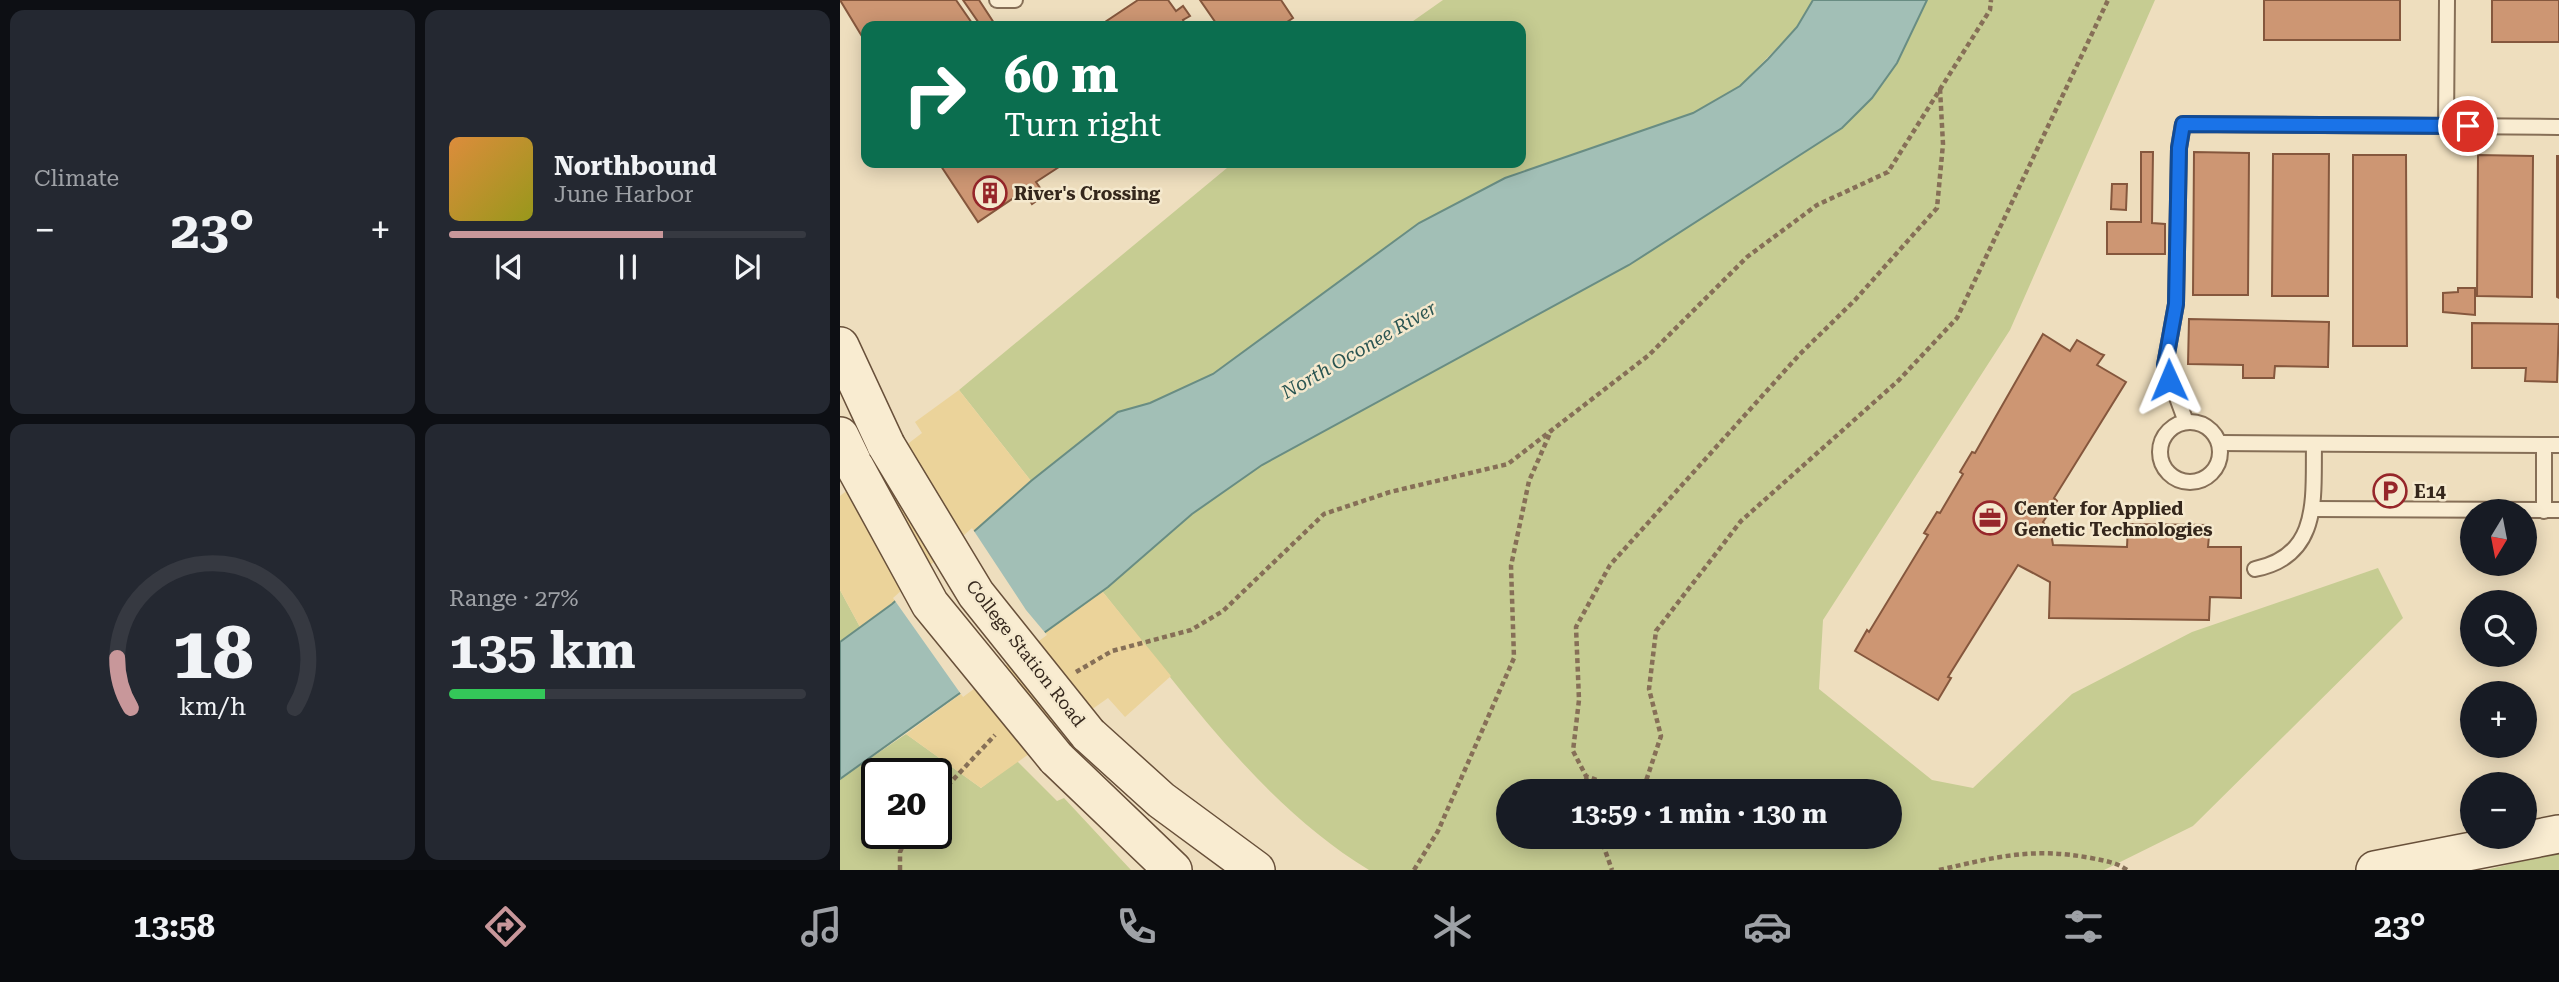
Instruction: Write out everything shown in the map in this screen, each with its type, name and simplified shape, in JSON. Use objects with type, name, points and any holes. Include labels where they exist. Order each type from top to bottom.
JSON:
[{"type":"main road","name":"College Station Road","points":[[840,346],[886,445],[976,594],[1088,734],[1161,800],[1256,870]]},
{"type":"main road","points":[[848,452],[930,604],[1056,758],[1172,870]]},
{"type":"main road","points":[[2375,870],[2559,834]]},
{"type":"lane","points":[[997,0],[1015,0]]},
{"type":"lane","points":[[2446,126],[2447,0]]},
{"type":"lane","points":[[2186,422],[2165,365],[2176,304],[2179,148],[2183,124],[2559,127]]},
{"type":"lane","points":[[2186,422],[2207,426],[2220,443],[2219,464],[2205,480],[2184,483],[2174,479],[2166,471],[2160,452],[2168,432],[2186,422]]},
{"type":"lane","points":[[2220,443],[2552,446],[2552,511],[2312,509]]},
{"type":"lane","points":[[2255,569],[2280,561],[2297,546],[2312,509],[2314,445]]},
{"type":"path","points":[[1067,677],[1112,651],[1191,630],[1223,611],[1324,513],[1390,492],[1507,464],[1649,355],[1747,257],[1817,205],[1888,172],[1990,10],[1991,0]]},
{"type":"path","points":[[1586,776],[1616,787],[1645,784],[1661,736],[1649,689],[1656,631],[1741,521],[1899,380],[1956,318],[2108,0]]},
{"type":"path","points":[[1587,779],[1573,751],[1579,700],[1576,627],[1610,565],[1799,355],[1855,300],[1937,208],[1943,144],[1940,89]]},
{"type":"path","points":[[1414,870],[1438,831],[1514,658],[1511,566],[1529,481],[1552,429]]},
{"type":"path","points":[[952,781],[997,733]]},
{"type":"path","points":[[900,870],[901,849]]},
{"type":"path","points":[[1605,849],[1612,870]]},
{"type":"path","points":[[1940,870],[2018,852],[2062,852],[2118,863],[2127,870]]},
{"type":"green space","points":[[1443,0],[1813,0],[1797,27],[1740,86],[1693,113],[1505,178],[1419,223],[1213,374],[1150,403],[1117,412],[1031,481],[959,390],[1227,168],[1526,168],[1526,21],[1413,21]]},
{"type":"green space","points":[[1927,0],[2155,0],[2010,330],[1823,620],[1819,689],[1932,780],[1973,788],[2072,694],[2192,632],[2378,568],[2403,618],[2193,826],[2104,870],[1369,870],[1329,843],[1292,812],[1224,742],[1102,591],[1192,514],[1262,465],[1629,265],[1842,128],[1872,98],[1897,63]]},
{"type":"green space","points":[[840,590],[860,627],[840,642]]},
{"type":"green space","points":[[906,734],[939,758],[871,758]]},
{"type":"green space","points":[[1017,761],[1057,801],[1064,798],[1131,870],[840,870],[840,779],[861,765],[861,849],[952,849],[952,767],[981,788]]},
{"type":"green space","points":[[2559,852],[2559,870],[2486,870]]},
{"type":"sand","points":[[959,390],[1031,481],[892,604],[860,627],[840,590],[840,496],[922,433],[915,422]]},
{"type":"sand","points":[[1102,591],[1171,676],[1125,717],[1108,698],[981,788],[952,767],[952,758],[939,758],[906,734]]},
{"type":"water","name":"North Oconee River","points":[[1813,0],[1927,0],[1897,63],[1872,98],[1842,128],[1629,265],[1262,465],[1192,514],[1108,587],[869,758],[861,758],[861,764],[840,779],[840,642],[892,604],[1031,481],[1118,412],[1150,403],[1213,374],[1419,223],[1505,178],[1693,113],[1740,86],[1797,27]]},
{"type":"pier","points":[[972,528],[1026,610],[1047,635],[963,697],[893,598]]},
{"type":"building","points":[[840,0],[956,0],[971,21],[861,21],[861,35]]},
{"type":"building","points":[[963,0],[979,0],[993,21],[978,21]]},
{"type":"building","points":[[1138,0],[1168,0],[1176,11],[1183,6],[1190,16],[1184,21],[1106,21]]},
{"type":"building","points":[[1200,0],[1281,0],[1293,18],[1288,21],[1215,21]]},
{"type":"building","points":[[2264,0],[2400,0],[2400,40],[2264,40]]},
{"type":"building","points":[[2492,0],[2559,0],[2559,42],[2492,42]]},
{"type":"building","points":[[2141,152],[2153,152],[2152,223],[2165,224],[2165,254],[2107,254],[2107,222],[2141,222]]},
{"type":"building","points":[[2194,152],[2249,153],[2248,295],[2193,295]]},
{"type":"building","points":[[2273,154],[2329,154],[2328,296],[2272,296]]},
{"type":"building","points":[[2353,155],[2406,155],[2407,346],[2353,346]]},
{"type":"building","points":[[2478,155],[2533,156],[2532,297],[2477,296]]},
{"type":"building","points":[[2559,156],[2559,298],[2557,297]]},
{"type":"building","name":"River's Crossing","points":[[942,168],[1057,168],[1036,182],[1045,195],[1032,204],[1024,191],[978,222]]},
{"type":"building","points":[[2112,184],[2127,184],[2126,210],[2111,209]]},
{"type":"building","points":[[2458,288],[2475,288],[2475,315],[2443,312],[2443,293],[2458,292]]},
{"type":"building","points":[[2189,319],[2329,322],[2328,367],[2275,366],[2274,378],[2243,378],[2243,365],[2188,364]]},
{"type":"building","points":[[2472,323],[2559,324],[2557,382],[2525,381],[2526,368],[2472,368]]},
{"type":"building","name":"Center for Applied Genetic Technologies","points":[[2043,334],[2070,351],[2077,340],[2104,355],[2097,365],[2126,382],[2054,498],[2057,501],[2043,522],[2051,533],[2053,545],[2127,547],[2128,524],[2210,525],[2208,547],[2241,547],[2241,598],[2210,597],[2209,620],[2049,618],[2050,582],[2018,565],[1948,677],[1951,678],[1938,700],[1855,651],[1928,535],[1924,533],[1937,512],[1940,513],[1963,474],[1960,472],[1972,452],[1975,453]]},
{"type":"place","name":"River's Crossing","points":[[990,193]]},
{"type":"place","name":"E14","points":[[2390,491]]},
{"type":"place","name":"Center for Applied Genetic Technologies","points":[[1990,518]]},
{"type":"route","points":[[2169,380],[2165,365],[2176,304],[2179,148],[2183,124],[2468,126]]}]
